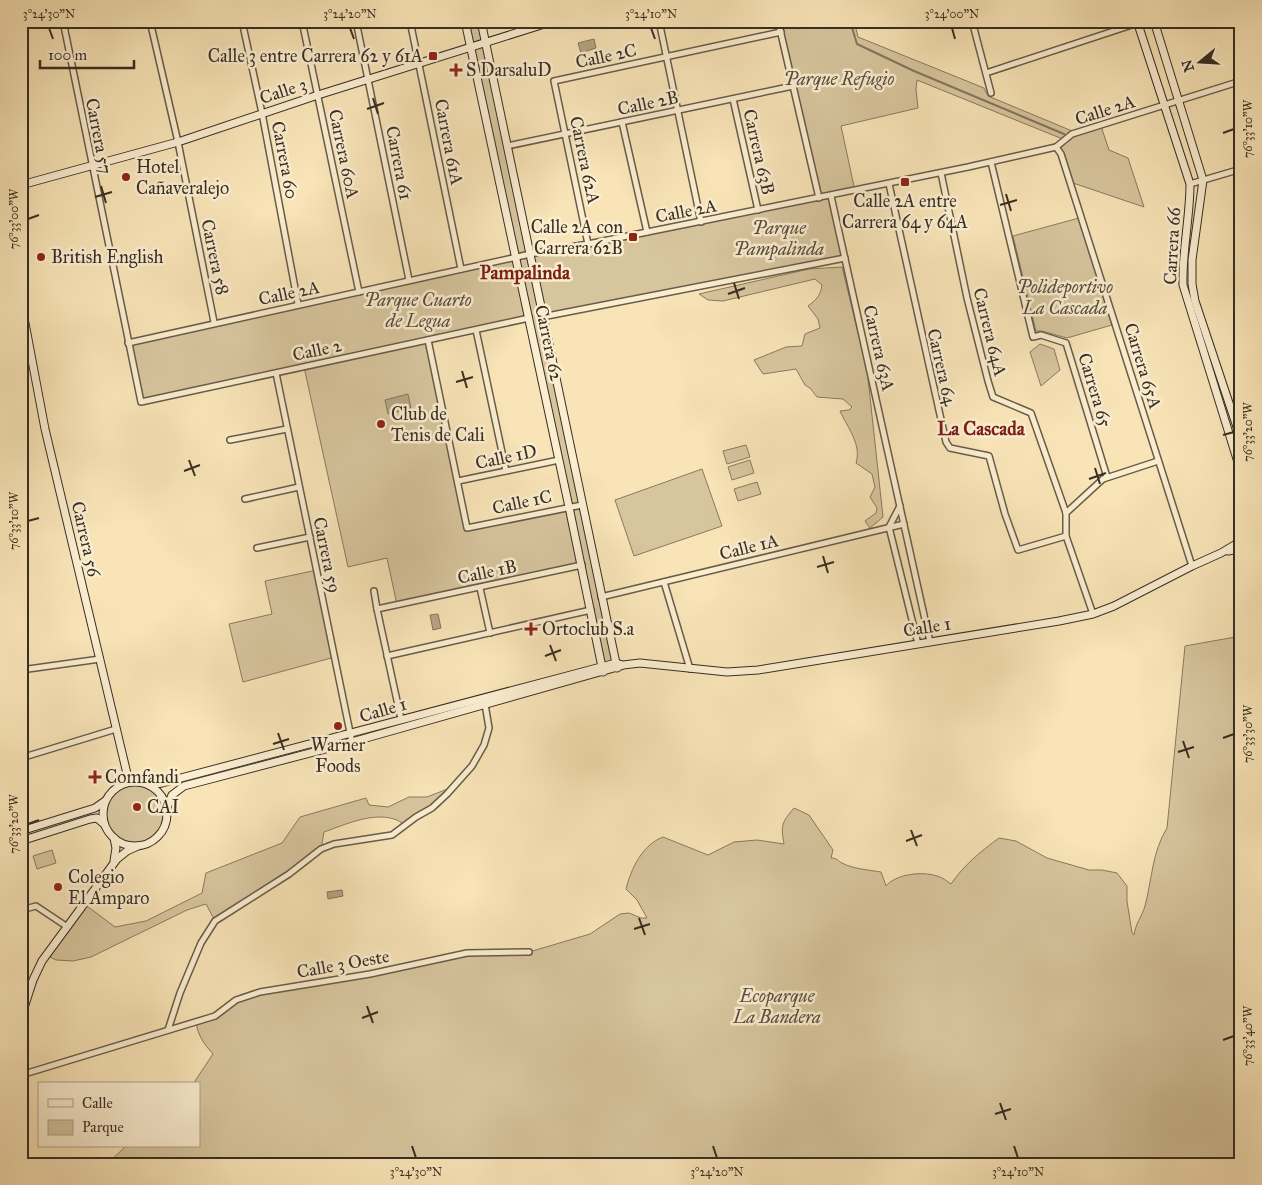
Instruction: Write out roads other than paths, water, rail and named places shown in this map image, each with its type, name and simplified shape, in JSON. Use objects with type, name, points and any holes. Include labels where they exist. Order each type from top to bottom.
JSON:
[{"type":"main road","name":"Carrera 62","points":[[465,21],[582,566],[602,669]]},
{"type":"main road","name":"Carrera 62","points":[[481,21],[601,597],[619,665]]},
{"type":"main road","name":"Calle 3","points":[[21,185],[178,142],[262,113],[554,21]]},
{"type":"main road","name":"Carrera 66","points":[[1154,21],[1203,180],[1192,260],[1192,284],[1241,439]]},
{"type":"main road","name":"Carrera 66","points":[[1140,22],[1164,105],[1190,184],[1190,205],[1183,261],[1183,285],[1241,472]]},
{"type":"main road","name":"Carrera 56","points":[[21,302],[45,429],[129,782]]},
{"type":"main road","points":[[544,392],[557,389]]},
{"type":"main road","name":"Calle 1","points":[[166,810],[172,795],[184,786],[352,738],[401,719],[619,665],[640,663],[727,672],[758,670],[1093,614],[1114,606],[1221,553],[1241,541]]},
{"type":"main road","name":"Calle 1","points":[[1221,553],[1241,549]]},
{"type":"main road","name":"Calle 1","points":[[149,785],[352,738],[485,704],[602,669]]},
{"type":"main road","points":[[21,831],[96,808],[115,789],[129,782],[149,785],[161,795],[166,810],[166,822],[159,835],[149,842],[121,854],[66,926],[42,961],[33,980],[21,1017]]},
{"type":"main road","points":[[105,824],[103,813],[107,798]]},
{"type":"main road","points":[[21,841],[97,818],[105,824],[114,838],[116,848],[113,864]]},
{"type":"main road","points":[[114,838],[125,844],[138,846]]},
{"type":"street","name":"Carrera 57","points":[[63,21],[141,402]]},
{"type":"street","name":"Carrera 58","points":[[150,21],[178,142],[214,322]]},
{"type":"street","name":"Carrera 60","points":[[242,21],[262,113],[298,304]]},
{"type":"street","name":"Carrera 60A","points":[[302,21],[359,292]]},
{"type":"street","name":"Carrera 61","points":[[356,21],[409,280]]},
{"type":"street","name":"Carrera 61A","points":[[410,21],[461,269]]},
{"type":"street","points":[[659,21],[701,222]]},
{"type":"street","points":[[778,21],[819,198]]},
{"type":"street","points":[[972,21],[991,93]]},
{"type":"street","points":[[986,73],[1140,22]]},
{"type":"street","name":"Calle 2C","points":[[554,81],[781,32]]},
{"type":"street","name":"Carrera 62A","points":[[554,81],[588,244]]},
{"type":"street","name":"Calle 2A","points":[[128,342],[461,269],[831,196],[1056,147],[1072,134],[1241,81]]},
{"type":"street","name":"Calle 2B","points":[[508,146],[794,86]]},
{"type":"street","name":"Carrera 63B","points":[[733,99],[758,210]]},
{"type":"street","points":[[622,122],[647,232]]},
{"type":"street","name":"Carrera 65A","points":[[1056,147],[1061,154],[1192,566]]},
{"type":"street","name":"Carrera 65","points":[[991,162],[1033,337],[1041,335],[1066,342],[1107,477]]},
{"type":"street","points":[[1190,184],[1241,169]]},
{"type":"street","name":"Carrera 64A","points":[[941,173],[967,298],[993,397],[1032,413],[1066,513],[1066,536],[1093,614]]},
{"type":"street","name":"Carrera 64","points":[[888,184],[946,442],[950,448],[989,456],[1005,514],[1018,550],[1066,536]]},
{"type":"street","name":"Carrera 63A","points":[[831,196],[930,642]]},
{"type":"street","points":[[542,317],[845,258]]},
{"type":"street","name":"Calle 2","points":[[141,402],[529,318]]},
{"type":"street","points":[[476,330],[506,471]]},
{"type":"street","points":[[428,340],[458,481]]},
{"type":"street","name":"Carrera 59","points":[[276,373],[352,738]]},
{"type":"street","points":[[230,440],[287,428]]},
{"type":"street","name":"Calle 1D","points":[[458,481],[559,460]]},
{"type":"street","points":[[1066,513],[1103,478],[1158,461]]},
{"type":"street","name":"Calle 1C","points":[[458,481],[467,528],[582,504]]},
{"type":"street","points":[[245,499],[299,487]]},
{"type":"street","points":[[900,506],[889,527],[918,644]]},
{"type":"street","name":"Calle 1A","points":[[601,597],[904,524]]},
{"type":"street","points":[[257,548],[310,537]]},
{"type":"street","name":"Calle 1B","points":[[377,609],[582,566]]},
{"type":"street","points":[[664,582],[690,669]]},
{"type":"street","points":[[480,588],[490,633]]},
{"type":"street","points":[[374,591],[401,719]]},
{"type":"street","points":[[387,656],[591,610]]},
{"type":"street","points":[[21,670],[100,659]]},
{"type":"street","points":[[168,1030],[180,993],[201,943],[214,921],[289,874],[321,849],[334,844],[392,835],[438,803],[472,766],[484,745],[489,728],[485,704]]},
{"type":"street","points":[[21,758],[116,729]]},
{"type":"street","points":[[21,910],[36,906],[66,926]]},
{"type":"street","name":"Calle 3 Oeste","points":[[21,1075],[216,1016],[236,1000],[260,992],[370,974],[467,953],[529,952]]},
{"type":"waterway","points":[[850,21],[857,44],[914,71],[1064,134]]},
{"type":"place","name":"Calle 3 entre Carrera 62 y 61A","points":[[433,56]]},
{"type":"place","name":"S DarsaluD","points":[[456,70]]},
{"type":"place","name":"Hotel Cañaveralejo","points":[[126,177]]},
{"type":"place","name":"Calle 2A entre Carrera 64 y 64A","points":[[905,182]]},
{"type":"place","name":"Calle 2A con Carrera 62B","points":[[633,237]]},
{"type":"place","name":"British English","points":[[41,257]]},
{"type":"place","name":"Club de Tenis de Cali","points":[[381,424]]},
{"type":"place","name":"Ortoclub S.a","points":[[531,629]]},
{"type":"place","name":"Warner Foods","points":[[338,726]]},
{"type":"place","name":"Comfandi","points":[[95,777]]},
{"type":"place","name":"CAI","points":[[137,807]]},
{"type":"place","name":"Colegio El Amparo","points":[[58,887]]},
{"type":"district","name":"Pampalinda","points":[[525,272]]},
{"type":"district","name":"La Cascada","points":[[981,428]]},
{"type":"park label","name":"Parque Refugio","points":[[839,79]]},
{"type":"park label","name":"Parque Pampalinda","points":[[779,238]]},
{"type":"park label","name":"Polideportivo La Cascada","points":[[1065,297]]},
{"type":"park label","name":"Parque Cuarto de Legua","points":[[418,310]]},
{"type":"park label","name":"Ecoparque La Bandera","points":[[777,1006]]}]
